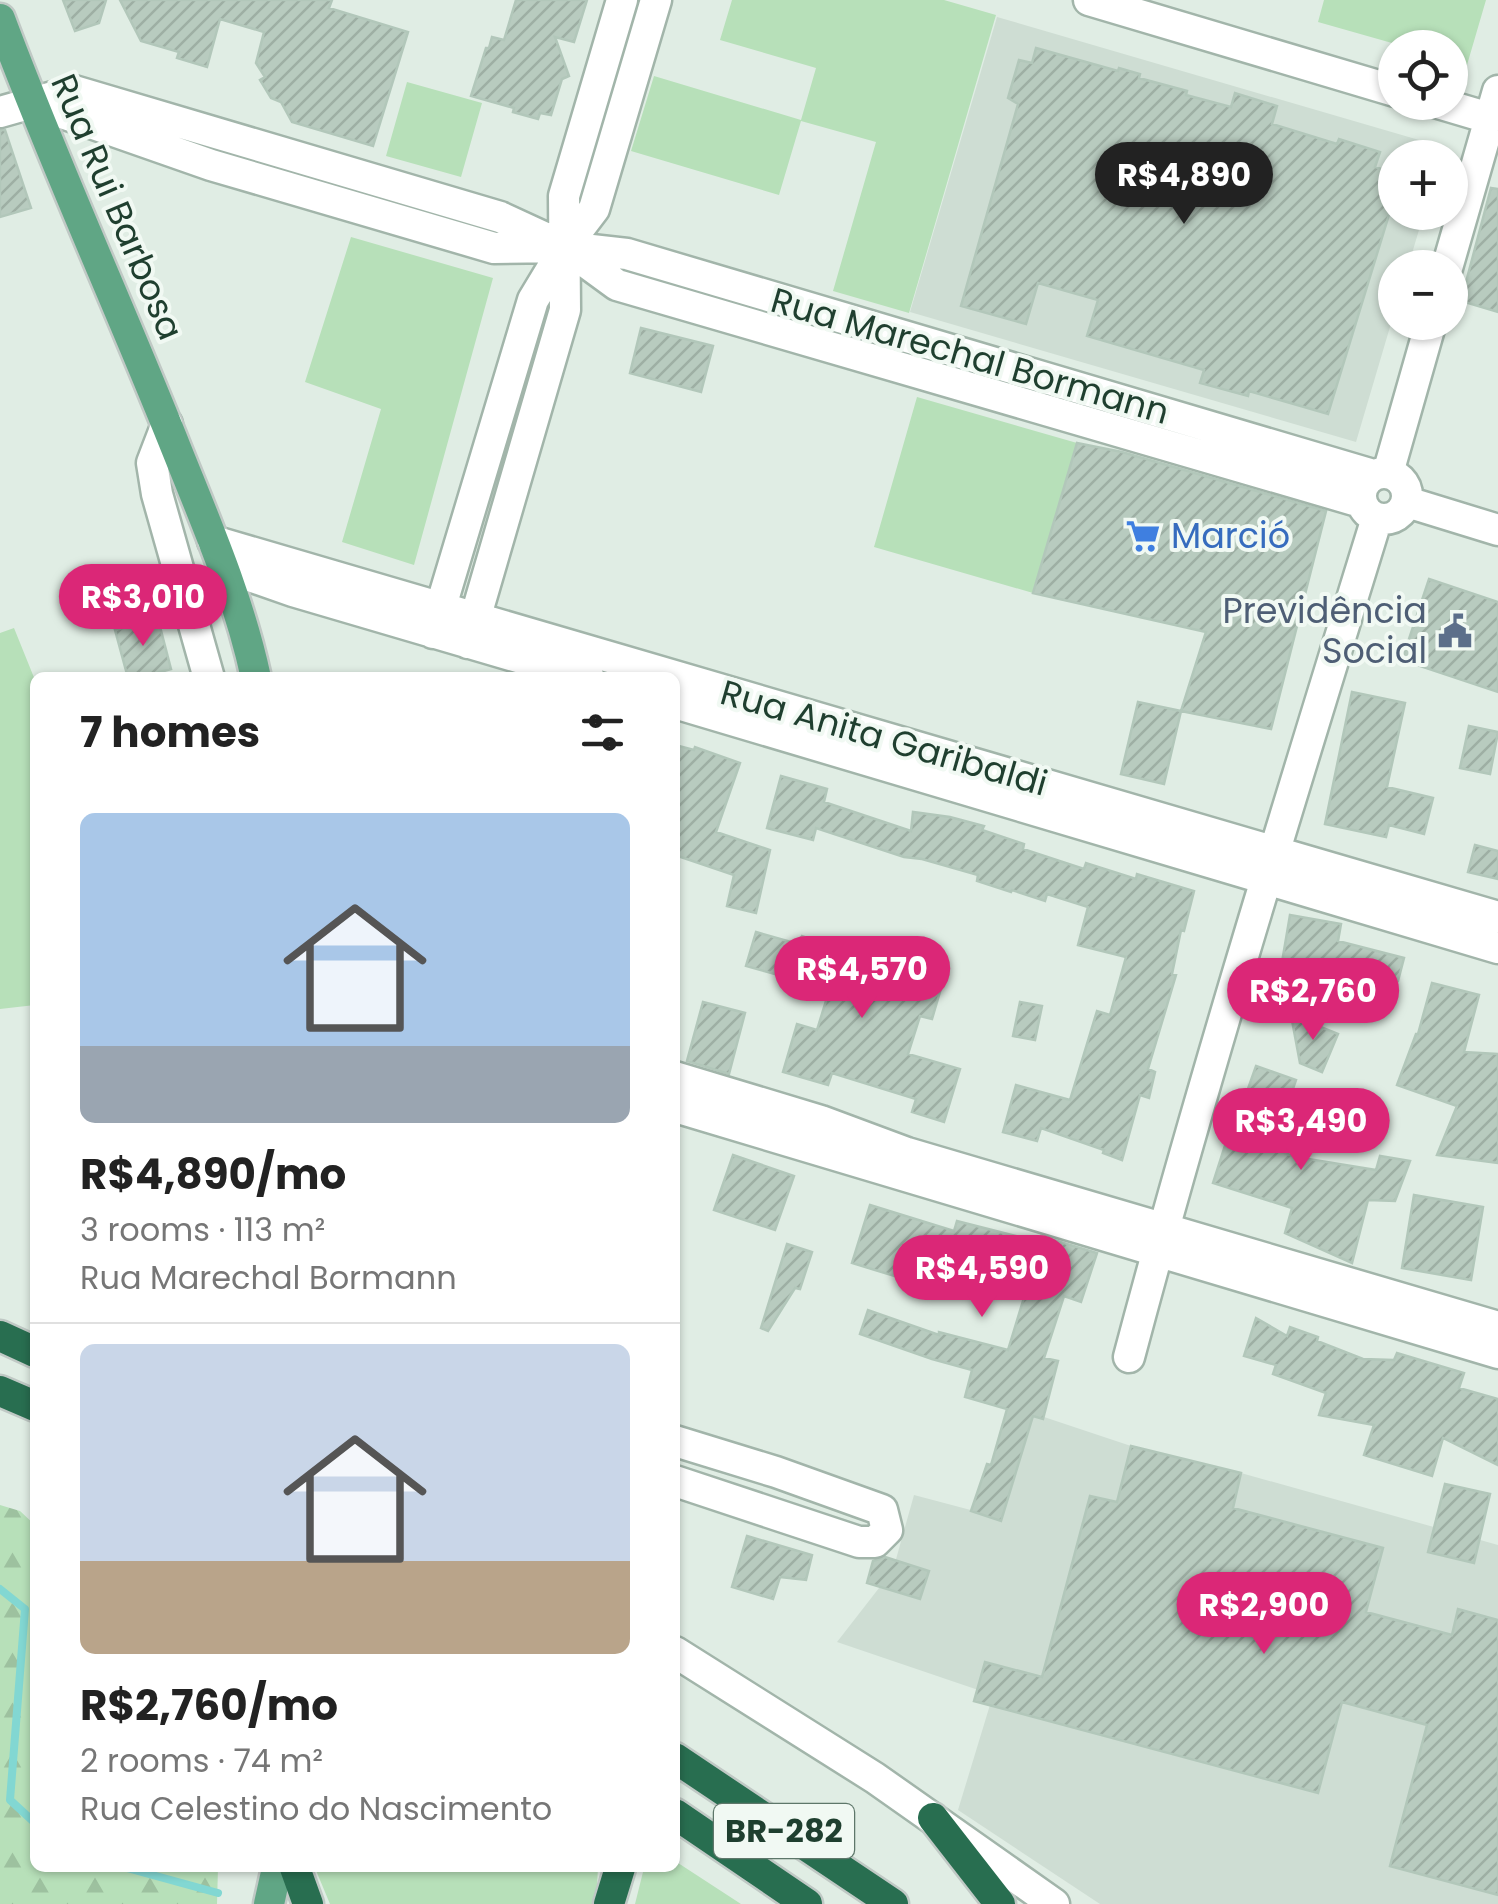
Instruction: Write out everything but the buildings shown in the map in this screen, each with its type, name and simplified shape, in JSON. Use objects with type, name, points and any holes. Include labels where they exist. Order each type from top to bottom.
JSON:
[{"type":"highway","points":[[0,1336],[30,1350]]},
{"type":"highway","points":[[0,1391],[30,1404]]},
{"type":"highway","name":"BR-282","points":[[680,1761],[893,1904]]},
{"type":"highway","name":"BR-282","points":[[680,1817],[807,1904]]},
{"type":"highway","points":[[933,1818],[1000,1904]]},
{"type":"highway","points":[[296,1872],[308,1904]]},
{"type":"highway","points":[[609,1904],[619,1872]]},
{"type":"main road","name":"Rua Rui Barbosa","points":[[0,19],[218,554],[255,672]]},
{"type":"main road","points":[[269,1904],[276,1872]]},
{"type":"street","points":[[437,621],[533,300],[565,248],[594,210],[654,4],[622,0],[564,196],[565,248],[565,310],[472,631]]},
{"type":"street","points":[[1090,0],[1378,86]]},
{"type":"street","name":"Rua Marechal Bormann","points":[[31,102],[74,91],[221,134],[402,221],[494,248],[565,248],[627,254],[734,286],[855,338]]},
{"type":"street","points":[[0,112],[31,102]]},
{"type":"street","name":"Rua Marechal Bormann","points":[[31,102],[211,164],[412,190],[500,217],[565,248],[616,284],[724,316],[855,338],[1375,492]]},
{"type":"street","points":[[592,102],[624,109]]},
{"type":"street","points":[[1452,250],[1494,104],[1468,103]]},
{"type":"street","points":[[211,164],[221,134]]},
{"type":"street","points":[[402,221],[412,190]]},
{"type":"street","points":[[724,316],[734,286]]},
{"type":"street","points":[[1130,1357],[1160,1240],[1375,492],[1425,340]]},
{"type":"street","points":[[507,387],[540,396]]},
{"type":"street","points":[[167,424],[152,463],[156,494],[206,672]]},
{"type":"street","points":[[1375,492],[1402,480],[1407,502],[1498,530]]},
{"type":"street","points":[[476,492],[509,501]]},
{"type":"street","name":"Rua Anita Garibaldi","points":[[218,554],[293,592],[437,621],[649,672]]},
{"type":"street","name":"Rua Anita Garibaldi","points":[[472,631],[575,672]]},
{"type":"street","name":"Rua Anita Garibaldi","points":[[680,684],[754,714],[1425,911],[1498,948]]},
{"type":"street","name":"Rua Anita Garibaldi","points":[[680,704],[754,714]]},
{"type":"street","name":"Rua Anita Garibaldi","points":[[1425,911],[1498,917]]},
{"type":"street","points":[[680,1080],[719,1105],[904,1164],[1342,1294],[1481,1331],[1498,1353]]},
{"type":"street","points":[[680,1107],[719,1105]]},
{"type":"street","points":[[680,1443],[882,1510],[887,1530],[875,1542],[859,1542],[680,1482]]},
{"type":"street","points":[[765,1510],[776,1472]]},
{"type":"street","points":[[680,1655],[875,1778],[1054,1904]]},
{"type":"shaded area","points":[[997,17],[1419,140],[1378,140],[1378,230],[1419,230],[1413,250],[1378,250],[1378,340],[1386,340],[1356,442],[910,312]]},
{"type":"shaded area","points":[[1023,1410],[1131,1446],[1498,1545],[1498,1904],[1100,1904],[958,1810],[993,1695],[837,1642],[893,1570],[914,1495],[982,1513]]},
{"type":"green space","points":[[732,0],[944,0],[996,15],[909,313],[833,291],[876,142],[801,121],[779,195],[631,151],[654,76],[801,120],[816,68],[720,40]]},
{"type":"green space","points":[[1324,0],[1486,0],[1468,62],[1468,30],[1378,30],[1378,39],[1318,22]]},
{"type":"green space","points":[[407,82],[482,103],[461,177],[386,156]]},
{"type":"green space","points":[[351,237],[493,278],[414,565],[342,542],[381,409],[305,382]]},
{"type":"green space","points":[[917,397],[1077,443],[1033,593],[874,547]]},
{"type":"green space","points":[[14,628],[32,672],[30,1006],[0,1009],[0,633]]},
{"type":"green space","points":[[0,1505],[20,1511],[30,1520],[30,1872],[218,1872],[217,1904],[0,1904]]},
{"type":"green space","points":[[680,1864],[741,1904],[635,1904],[643,1872],[680,1872]]},
{"type":"green space","points":[[317,1872],[598,1872],[596,1904],[330,1904]]},
{"type":"waterway","points":[[0,1589],[25,1609],[10,1800],[30,1818]]},
{"type":"waterway","points":[[142,1872],[218,1893]]},
{"type":"place","name":"Marció","points":[[1143,536]]},
{"type":"place","name":"Previdência Social","points":[[1455,631]]}]
